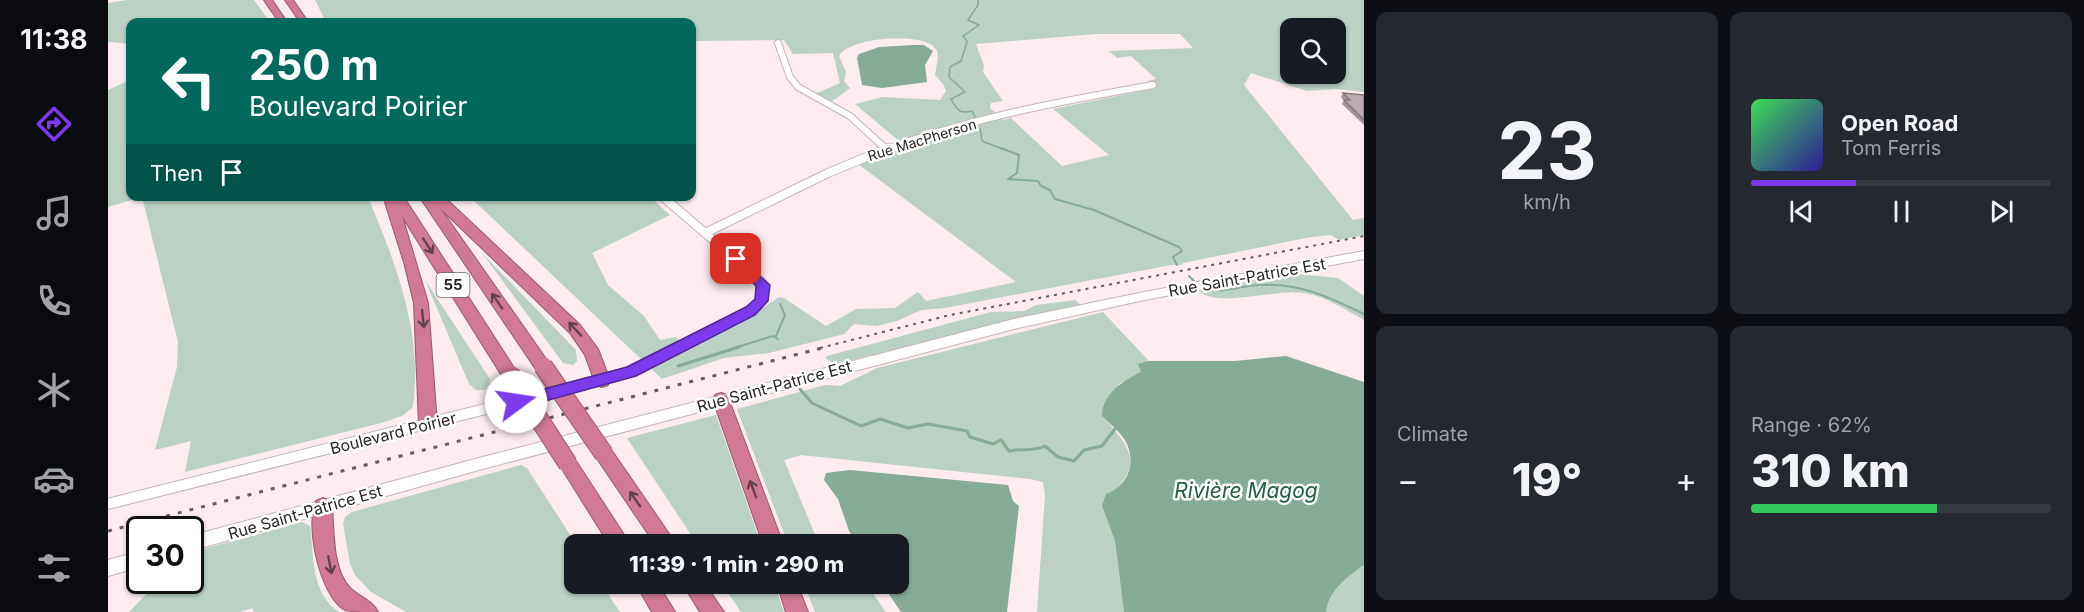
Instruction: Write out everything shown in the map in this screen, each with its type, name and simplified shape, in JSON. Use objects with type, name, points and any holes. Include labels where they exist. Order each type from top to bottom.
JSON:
[{"type":"highway","points":[[268,0],[280,18]]},
{"type":"highway","points":[[289,0],[301,18]]},
{"type":"highway","points":[[391,201],[411,262],[422,311],[428,424]]},
{"type":"highway","name":"55","points":[[399,201],[614,534]]},
{"type":"highway","name":"55","points":[[428,201],[659,534]]},
{"type":"highway","points":[[440,201],[575,329],[592,353],[602,380]]},
{"type":"highway","points":[[722,400],[769,534]]},
{"type":"highway","points":[[323,507],[329,559],[335,584],[344,597],[367,612]]},
{"type":"highway","points":[[652,594],[664,612]]},
{"type":"highway","points":[[700,594],[713,612]]},
{"type":"highway","points":[[791,594],[797,612]]},
{"type":"street","points":[[778,43],[785,56],[789,75],[799,88],[815,99],[850,116],[886,149]]},
{"type":"street","name":"Rue MacPherson","points":[[705,233],[886,149],[1001,116],[1153,85]]},
{"type":"street","name":"Boulevard Poirier","points":[[108,504],[602,380],[638,368],[750,311],[761,301],[764,289],[761,281],[668,201]]},
{"type":"street","name":"Rue Saint-Patrice Est","points":[[204,540],[722,400],[1047,316],[1364,255]]},
{"type":"street","points":[[108,568],[126,563]]},
{"type":"shaded area","points":[[127,0],[254,0],[267,18],[126,18],[126,44],[108,42],[108,3]]},
{"type":"shaded area","points":[[315,0],[1364,0],[1364,92],[1336,89],[1307,91],[1285,84],[1346,84],[1346,18],[1280,18],[1280,82],[1251,73],[1244,85],[1353,220],[1364,218],[1364,235],[1339,240],[1331,235],[1311,237],[1181,265],[945,308],[921,310],[897,321],[877,326],[854,324],[844,334],[769,353],[724,358],[662,379],[474,201],[654,201],[670,215],[592,253],[608,285],[644,316],[660,340],[676,337],[688,350],[748,318],[779,297],[826,326],[856,309],[895,308],[918,292],[926,301],[1016,282],[858,164],[903,148],[896,143],[899,141],[855,104],[883,97],[940,100],[946,91],[935,75],[937,51],[931,45],[920,41],[890,38],[873,40],[846,49],[839,56],[846,72],[844,81],[850,88],[830,103],[815,94],[840,83],[833,53],[793,54],[784,40],[696,41],[696,18],[324,18]],"holes":[[[1095,34],[1180,34],[1193,48],[1109,51],[1117,58],[1131,56],[1156,79],[1148,81],[1157,88],[1053,109],[1109,155],[1062,166],[1011,118],[1003,120],[990,108],[991,103],[1003,101],[983,72],[984,66],[976,44]]]},
{"type":"shaded area","points":[[126,82],[126,201],[128,201],[108,207],[108,90]]},
{"type":"shaded area","points":[[143,201],[370,201],[394,264],[412,333],[415,380],[412,408],[402,416],[381,423],[185,472],[191,441],[155,450],[177,367],[178,342]]},
{"type":"shaded area","points":[[482,253],[576,350],[577,361],[573,365],[563,363]]},
{"type":"shaded area","points":[[1296,274],[1338,278],[1364,296],[1364,320],[1327,300],[1304,293],[1220,298],[1208,296],[1199,291]]},
{"type":"shaded area","points":[[425,280],[490,379],[484,390],[476,390],[469,384]]},
{"type":"shaded area","points":[[1075,300],[1081,305],[835,364],[825,358],[991,312],[1024,311],[1036,305]]},
{"type":"shaded area","points":[[1103,312],[1148,360],[1139,364],[1142,372],[1119,384],[1102,416],[1123,441],[1130,461],[1123,481],[1102,506],[1115,541],[1124,612],[1037,612],[1045,496],[1043,482],[1030,479],[801,455],[784,460],[815,534],[784,534],[737,409],[825,385],[840,386],[877,368]]},
{"type":"shaded area","points":[[716,415],[758,534],[690,534],[627,438]]},
{"type":"shaded area","points":[[521,465],[527,468],[570,534],[564,534],[564,594],[608,594],[620,612],[406,612],[371,592],[355,575],[350,564],[343,523],[345,517],[352,512]]},
{"type":"shaded area","points":[[302,522],[310,526],[315,574],[323,595],[339,612],[254,612],[252,608],[240,612],[129,612],[146,594],[204,594],[204,549]]},
{"type":"shaded area","points":[[1364,565],[1364,612],[1326,612],[1335,591]]},
{"type":"shaded area","points":[[729,594],[778,594],[784,612],[741,612]]},
{"type":"shaded area","points":[[808,594],[873,594],[886,612],[815,612]]},
{"type":"water","points":[[924,45],[933,51],[925,65],[927,82],[882,88],[862,85],[857,58],[859,54],[879,47]]},
{"type":"water","name":"Rivière Magog","points":[[1286,356],[1364,382],[1364,565],[1335,591],[1326,612],[1124,612],[1115,541],[1102,506],[1106,494],[1120,485],[1129,472],[1130,456],[1125,440],[1102,416],[1106,401],[1121,384],[1141,372],[1138,364],[1147,361],[1235,361]]},
{"type":"water","points":[[850,470],[1008,485],[1013,501],[1019,506],[1007,612],[901,612],[889,594],[909,594],[909,534],[851,534],[838,499],[824,480],[826,473]]},
{"type":"building","points":[[1343,93],[1364,95],[1364,120],[1344,100],[1350,100]]},
{"type":"waterway","points":[[967,41],[963,36],[979,25],[968,20],[978,5],[978,0]]},
{"type":"waterway","points":[[967,42],[961,61],[950,67],[949,77],[965,92],[951,99],[959,110],[972,111],[975,117]]},
{"type":"waterway","points":[[980,128],[982,141],[1005,150]]},
{"type":"waterway","points":[[1001,148],[1019,155],[1017,173],[1008,179],[1038,181],[1041,186],[1050,190],[1055,199],[1094,210],[1179,247],[1182,251],[1173,257],[1177,265]]},
{"type":"waterway","points":[[1189,276],[1194,281]]},
{"type":"waterway","points":[[1203,289],[1217,291],[1258,285],[1300,288],[1364,314]]},
{"type":"waterway","points":[[776,336],[785,315],[780,304]]},
{"type":"waterway","points":[[734,348],[773,336],[778,339]]},
{"type":"waterway","points":[[678,366],[739,347]]},
{"type":"waterway","points":[[800,389],[812,403],[861,426],[880,419],[908,428],[928,424],[967,431],[970,437],[993,444],[1001,440],[1009,451],[1045,446],[1058,457],[1074,461],[1084,450],[1102,446],[1115,429]]},
{"type":"railway","points":[[820,348],[950,315],[1364,236]]},
{"type":"railway","points":[[108,531],[826,347]]},
{"type":"route","points":[[516,402],[630,372],[750,311],[759,305],[764,293],[763,285],[736,259]]}]
